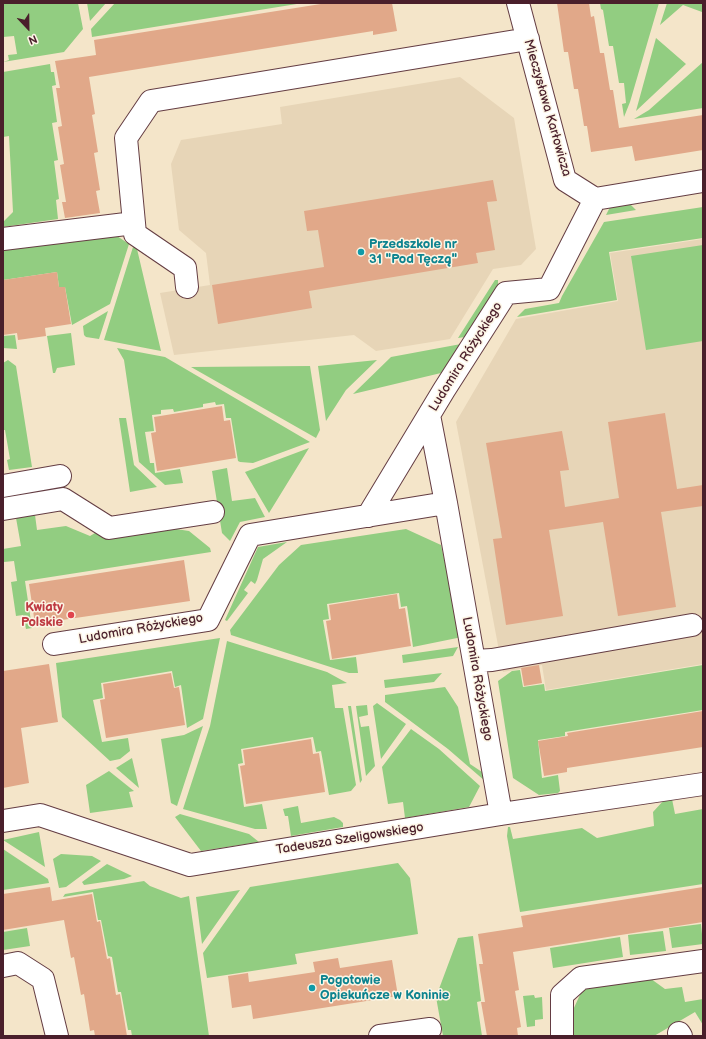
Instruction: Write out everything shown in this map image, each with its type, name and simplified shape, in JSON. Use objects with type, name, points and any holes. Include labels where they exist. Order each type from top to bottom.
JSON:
[{"type":"street","name":"Mieczysława Karłowicza","points":[[518,3],[565,180],[595,199]]},
{"type":"street","points":[[187,287],[185,268],[135,234],[126,138],[151,102],[528,38]]},
{"type":"street","points":[[595,199],[703,181]]},
{"type":"street","name":"Ludomira Różyckiego","points":[[368,516],[506,292],[549,288],[595,199]]},
{"type":"street","points":[[3,239],[134,223]]},
{"type":"street","points":[[429,415],[446,504]]},
{"type":"street","points":[[3,486],[60,476]]},
{"type":"street","points":[[3,509],[63,499],[109,528],[213,512]]},
{"type":"street","name":"Ludomira Różyckiego","points":[[54,644],[208,620],[250,535],[446,504],[501,814]]},
{"type":"street","points":[[474,661],[492,660],[692,625]]},
{"type":"street","name":"Tadeusza Szeligowskiego","points":[[3,821],[40,816],[190,865],[501,814],[703,784]]},
{"type":"street","points":[[562,1036],[562,995],[581,978],[703,961]]},
{"type":"street","points":[[3,966],[18,963],[43,979],[57,1036]]},
{"type":"street","points":[[380,1036],[430,1029]]},
{"type":"shaded area","points":[[460,77],[514,118],[536,249],[521,265],[493,269],[450,339],[376,351],[354,335],[174,355],[160,293],[210,285],[206,253],[179,230],[171,164],[181,140],[282,124],[280,107]]},
{"type":"shaded area","points":[[703,239],[703,664],[546,690],[542,665],[503,672],[456,422],[516,319],[618,301],[610,253]]},
{"type":"green space","points":[[3,3],[78,3],[83,29],[64,52],[3,62],[9,60],[8,55],[17,54],[14,36],[3,37]]},
{"type":"green space","points":[[87,3],[106,3],[90,21]]},
{"type":"green space","points":[[115,3],[303,3],[92,37],[91,29]]},
{"type":"green space","points":[[600,3],[659,3],[630,102],[624,117],[622,104],[626,103],[624,83],[619,83],[613,46],[609,46],[603,10],[601,9]]},
{"type":"green space","points":[[667,3],[703,3],[703,14],[702,12],[683,5],[660,25]]},
{"type":"green space","points":[[656,38],[686,64],[636,111]]},
{"type":"green space","points":[[703,62],[703,108],[634,119],[649,110]]},
{"type":"green space","points":[[50,64],[51,72],[54,72],[56,85],[52,86],[57,122],[52,123],[58,160],[54,161],[59,199],[56,200],[58,219],[3,227],[3,222],[13,212],[9,136],[3,137],[3,72]]},
{"type":"green space","points":[[624,198],[636,210],[606,215],[614,199]]},
{"type":"green space","points":[[703,207],[703,238],[609,252],[617,300],[517,317],[525,309],[559,303],[604,222]]},
{"type":"green space","points":[[114,234],[129,244],[110,304],[72,325],[65,287],[59,287],[57,272],[3,280],[3,245]]},
{"type":"green space","points":[[703,245],[703,341],[646,350],[631,256]]},
{"type":"green space","points":[[133,247],[137,249],[161,351],[104,340]]},
{"type":"green space","points":[[495,280],[498,280],[498,285],[465,337],[458,338]]},
{"type":"green space","points":[[108,311],[99,339],[86,337],[84,335],[83,326]]},
{"type":"green space","points":[[71,333],[75,365],[57,368],[55,373],[53,373],[47,336]]},
{"type":"green space","points":[[15,335],[17,349],[3,348],[3,336]]},
{"type":"green space","points":[[461,344],[441,373],[353,394],[391,357]]},
{"type":"green space","points":[[117,348],[165,357],[310,442],[253,463],[240,462],[238,461],[231,418],[226,418],[224,404],[216,405],[215,402],[203,404],[203,407],[174,412],[173,409],[161,410],[161,414],[152,415],[154,431],[145,432],[150,463],[154,463],[155,473],[180,469],[183,483],[165,485],[139,462],[124,360]]},
{"type":"green space","points":[[8,360],[16,366],[32,467],[9,470],[7,460],[10,459],[5,430],[3,430],[3,363]]},
{"type":"green space","points":[[377,360],[346,390],[326,421],[318,366]]},
{"type":"green space","points":[[310,366],[320,430],[316,438],[191,367]]},
{"type":"green space","points":[[119,418],[126,418],[134,465],[157,487],[130,492]]},
{"type":"green space","points":[[309,448],[269,513],[245,472]]},
{"type":"green space","points":[[227,468],[232,501],[255,498],[265,517],[240,522],[230,541],[222,533],[212,471]]},
{"type":"green space","points":[[35,515],[37,530],[66,526],[90,536],[95,533],[109,539],[176,529],[189,531],[210,548],[211,552],[25,581],[32,628],[26,629],[23,615],[16,616],[11,582],[17,581],[14,561],[4,562],[3,549],[21,546],[16,518]]},
{"type":"green space","points":[[406,529],[441,545],[462,637],[413,647],[407,606],[401,607],[399,593],[327,604],[329,619],[323,620],[330,660],[356,657],[358,673],[349,673],[231,635],[230,630],[279,565],[301,545]]},
{"type":"green space","points":[[287,542],[263,559],[255,584],[251,581],[244,590],[248,593],[227,621],[225,620],[258,547]]},
{"type":"green space","points":[[220,638],[203,719],[187,728],[181,685],[175,687],[172,671],[101,683],[103,698],[93,700],[102,742],[128,738],[130,751],[120,759],[110,761],[62,717],[56,663]]},
{"type":"green space","points":[[227,641],[327,672],[347,683],[332,685],[335,708],[343,708],[356,785],[351,791],[329,795],[321,751],[316,752],[313,737],[241,749],[243,763],[238,764],[244,807],[262,804],[267,829],[255,829],[183,809],[210,726]]},
{"type":"green space","points":[[458,647],[453,656],[403,663],[402,655]]},
{"type":"green space","points":[[703,665],[703,710],[565,732],[565,736],[538,740],[542,778],[558,775],[560,791],[558,793],[539,795],[513,778],[498,681],[512,671],[520,670],[523,687],[544,684],[545,691]]},
{"type":"green space","points":[[442,673],[434,682],[385,688],[384,680]]},
{"type":"green space","points":[[445,687],[458,707],[470,764],[482,772],[485,781],[448,749],[385,702],[385,695]]},
{"type":"green space","points":[[377,703],[406,724],[381,759],[373,706]]},
{"type":"green space","points":[[367,705],[368,715],[359,717],[361,727],[369,726],[375,766],[366,776],[356,706]]},
{"type":"green space","points":[[348,706],[351,706],[362,780],[360,783]]},
{"type":"green space","points":[[203,726],[177,806],[171,803],[161,739],[184,735]]},
{"type":"green space","points":[[411,729],[439,749],[480,786],[469,807],[405,818],[403,802],[388,804],[382,767]]},
{"type":"green space","points":[[132,758],[139,788],[116,768]]},
{"type":"green space","points":[[109,771],[134,791],[129,792],[133,807],[90,813],[86,785]]},
{"type":"green space","points":[[672,799],[675,814],[703,809],[703,884],[520,912],[507,836],[508,827],[510,827],[513,839],[582,828],[597,838],[654,826],[653,812],[664,800]]},
{"type":"green space","points":[[298,806],[301,823],[334,817],[343,823],[343,827],[291,836],[288,816],[285,816],[283,809]]},
{"type":"green space","points":[[180,814],[249,834],[259,842],[201,851],[175,817]]},
{"type":"green space","points":[[39,832],[45,867],[3,840]]},
{"type":"green space","points":[[3,849],[48,879],[49,883],[3,890]]},
{"type":"green space","points":[[61,854],[92,856],[101,861],[66,887],[59,888],[53,859]]},
{"type":"green space","points":[[398,863],[410,878],[418,934],[295,954],[297,964],[207,978],[203,953],[250,887]]},
{"type":"green space","points":[[107,864],[132,876],[124,879],[84,885],[82,882]]},
{"type":"green space","points":[[144,881],[150,886],[181,898],[189,896],[209,1036],[132,1036],[131,1030],[128,1030],[121,992],[118,992],[112,957],[108,956],[101,920],[98,920],[93,892],[63,897],[65,894]]},
{"type":"green space","points":[[240,890],[202,944],[196,897]]},
{"type":"green space","points":[[701,924],[703,944],[672,948],[669,928]]},
{"type":"green space","points":[[27,928],[30,946],[3,950],[3,932]]},
{"type":"green space","points":[[663,931],[666,951],[630,955],[628,935]]},
{"type":"green space","points":[[473,936],[481,1001],[477,1002],[482,1036],[443,1036],[436,997],[458,938]]},
{"type":"green space","points":[[620,937],[623,957],[553,968],[550,948]]},
{"type":"green space","points":[[647,976],[665,989],[682,987],[685,1002],[703,999],[703,1025],[695,1012],[654,1036],[574,1036],[573,1010],[584,986]]},
{"type":"green space","points":[[534,995],[535,998],[542,997],[543,1019],[535,1020],[535,1026],[527,1027],[523,996]]},
{"type":"building","points":[[327,3],[392,3],[397,31],[373,35],[373,31],[89,77],[95,114],[92,115],[98,152],[94,153],[100,190],[96,191],[100,213],[65,218],[62,202],[66,202],[60,165],[64,164],[58,127],[62,126],[56,88],[60,88],[55,61],[96,55],[94,40]]},
{"type":"building","points":[[557,3],[589,3],[591,17],[594,16],[600,53],[604,53],[610,90],[613,90],[619,128],[703,115],[703,150],[635,161],[632,146],[591,152],[587,126],[584,126],[578,89],[574,89],[568,52],[564,52]]},
{"type":"building","name":"Przedszkole nr 31 \"Pod Tęczą\"","points":[[493,180],[497,201],[487,202],[495,250],[476,253],[478,263],[309,291],[312,308],[218,324],[212,285],[324,267],[318,230],[307,231],[304,211]]},
{"type":"building","points":[[57,272],[59,287],[65,287],[71,324],[45,328],[46,336],[18,340],[17,333],[3,335],[3,280]]},
{"type":"building","points":[[222,406],[224,421],[230,420],[236,458],[157,471],[151,433],[156,432],[154,417]]},
{"type":"building","points":[[665,413],[677,489],[703,485],[703,506],[661,512],[676,607],[618,616],[603,522],[549,530],[563,616],[506,625],[493,539],[502,538],[486,443],[562,431],[569,470],[560,471],[565,507],[619,498],[608,422]]},
{"type":"building","points":[[184,560],[190,601],[35,624],[29,584]]},
{"type":"building","points":[[397,594],[399,609],[405,608],[411,646],[332,659],[326,621],[331,620],[329,605]]},
{"type":"building","points":[[49,664],[58,722],[21,728],[29,783],[3,788],[3,671]]},
{"type":"building","points":[[539,665],[542,683],[524,686],[521,668]]},
{"type":"building","points":[[171,673],[174,688],[179,687],[185,725],[106,738],[100,700],[105,699],[103,684]]},
{"type":"building","points":[[703,711],[703,747],[567,768],[567,772],[544,776],[538,741],[568,736],[567,733]]},
{"type":"building","points":[[311,739],[313,754],[319,753],[325,792],[246,804],[240,766],[245,765],[243,750]]},
{"type":"building","points":[[50,887],[52,901],[92,894],[97,922],[100,921],[107,959],[110,958],[116,995],[120,994],[127,1036],[95,1036],[94,1030],[90,1031],[84,994],[81,995],[74,957],[71,958],[64,920],[3,930],[3,894]]},
{"type":"building","points":[[703,887],[703,922],[513,952],[519,990],[515,991],[521,1027],[517,1028],[518,1036],[487,1036],[481,1002],[485,1002],[479,964],[483,964],[478,934],[523,927],[521,916]]},
{"type":"building","name":"Pogotowie Opiekuńcze w Koninie","points":[[338,958],[340,968],[392,960],[398,996],[253,1019],[251,1005],[232,1008],[228,976],[248,973],[249,982],[315,972],[313,962]]},
{"type":"place","name":"Przedszkole nr 31 \"Pod Tęczą\"","points":[[361,252]]},
{"type":"place","name":"Kwiaty Polskie","points":[[71,615]]},
{"type":"place","name":"Pogotowie Opiekuńcze w Koninie","points":[[312,988]]}]
